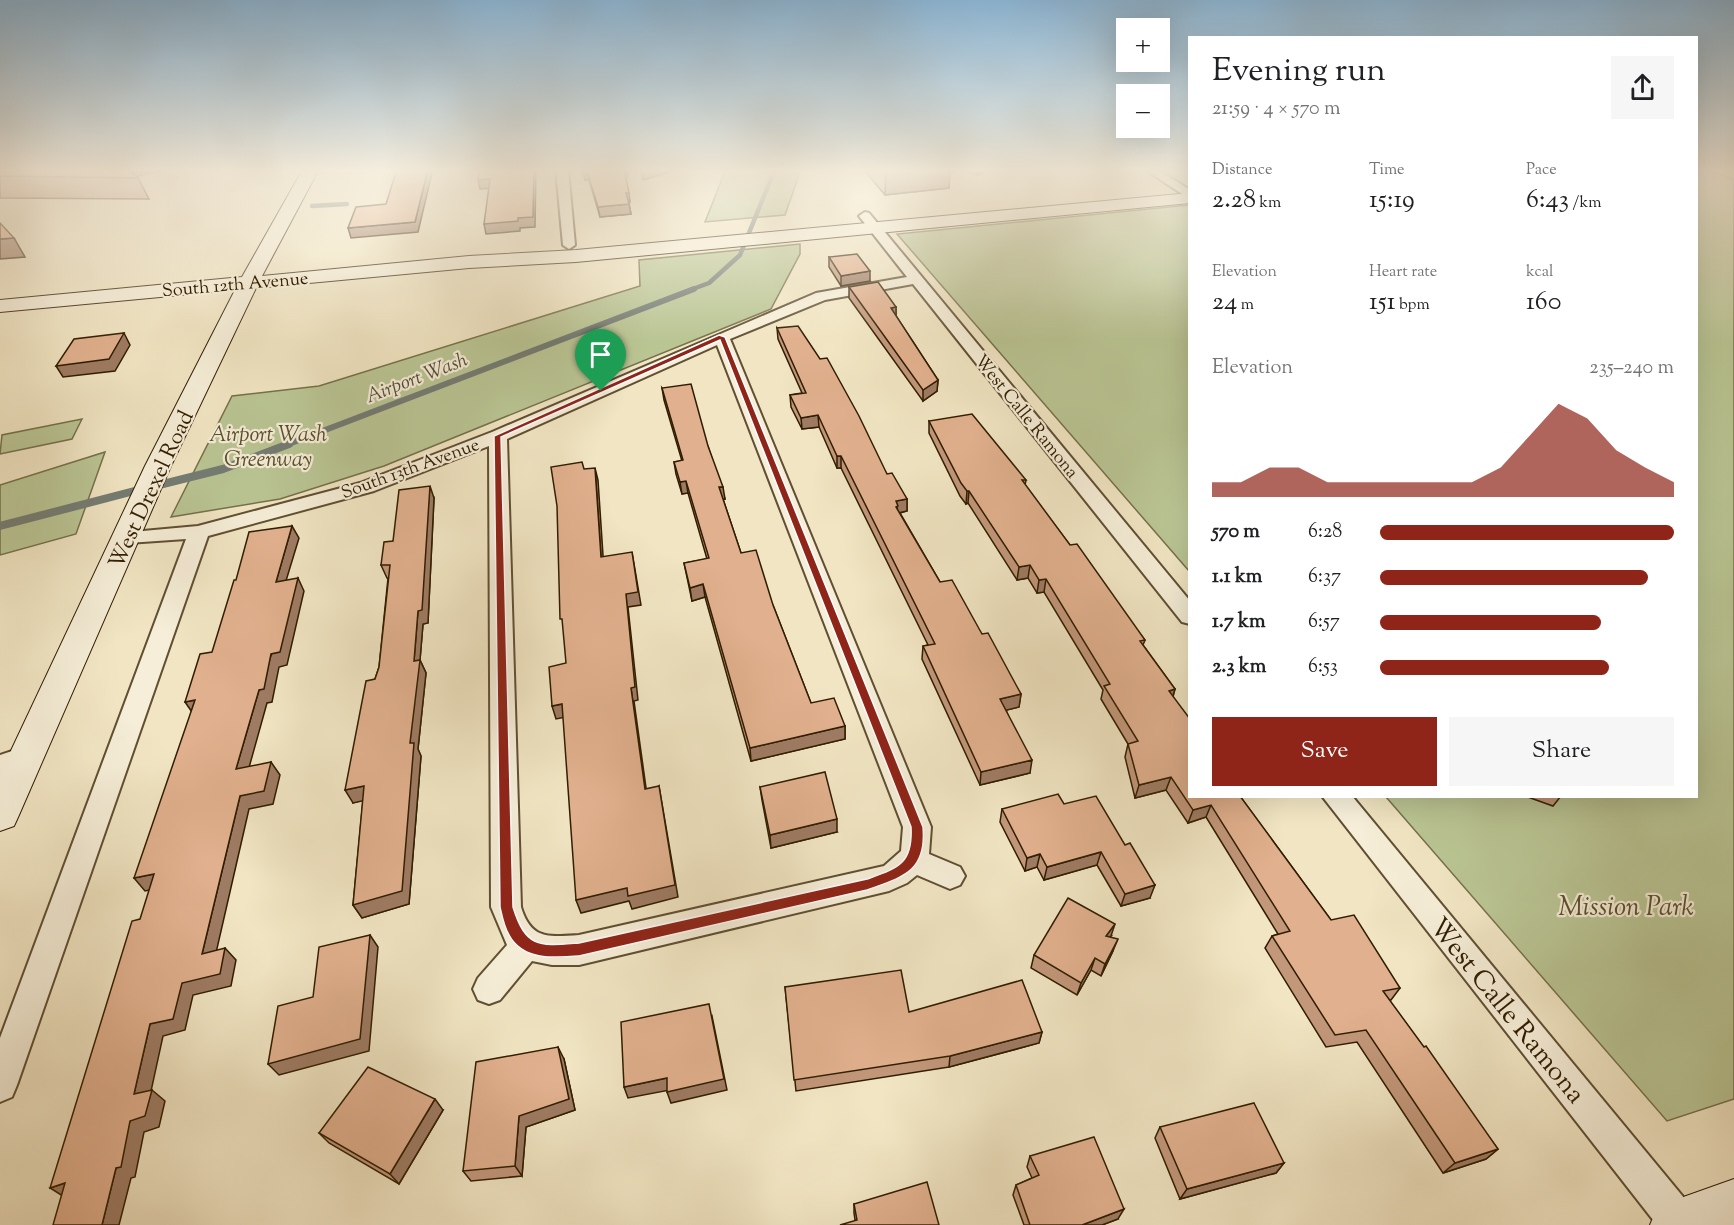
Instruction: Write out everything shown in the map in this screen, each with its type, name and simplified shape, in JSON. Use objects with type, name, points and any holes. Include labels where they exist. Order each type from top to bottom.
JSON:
[{"type":"main road","name":"West Drexel Road","points":[[0,815],[14,760],[133,525],[158,466],[249,282],[280,226]]},
{"type":"main road","name":"South 12th Avenue","points":[[469,261],[569,245],[717,236],[822,226]]},
{"type":"main road","name":"South 12th Avenue","points":[[0,306],[469,261],[576,256],[717,236]]},
{"type":"main road","points":[[1679,1225],[1734,1205]]},
{"type":"street","points":[[567,226],[569,245]]},
{"type":"street","name":"West Calle Ramona","points":[[873,226],[1188,615]]},
{"type":"street","name":"South 13th Avenue","points":[[133,525],[199,532],[368,487],[498,436],[821,296],[917,279]]},
{"type":"street","points":[[498,436],[506,907],[514,933],[527,944],[545,952],[579,950],[867,884],[902,872],[913,860],[918,845],[917,827],[912,812],[722,337]]},
{"type":"street","points":[[0,1085],[199,532]]},
{"type":"street","name":"West Calle Ramona","points":[[1337,798],[1679,1225]]},
{"type":"street","points":[[913,860],[950,876]]},
{"type":"street","points":[[489,989],[527,944]]},
{"type":"green space","points":[[976,226],[1188,226],[1188,570],[897,234]]},
{"type":"green space","name":"Mission Park","points":[[1698,226],[1734,226],[1734,1099],[1667,1121],[1387,798],[1698,798]]},
{"type":"green space","name":"Airport Wash Greenway","points":[[800,244],[800,254],[771,309],[384,466],[280,499],[171,517],[232,396],[319,386],[640,286],[639,260]]},
{"type":"green space","points":[[82,419],[72,439],[0,454],[2,435]]},
{"type":"green space","points":[[105,452],[76,534],[0,555],[0,485]]},
{"type":"building","points":[[0,226],[3,226],[14,238],[0,239]]},
{"type":"building","points":[[857,254],[870,271],[841,276],[829,257]]},
{"type":"building","points":[[878,282],[896,307],[891,308],[938,380],[923,390],[849,287]]},
{"type":"building","points":[[798,326],[820,359],[827,358],[887,474],[892,473],[907,499],[896,501],[898,506],[896,507],[940,582],[952,580],[982,634],[988,633],[1021,694],[1000,699],[1032,760],[981,772],[923,646],[935,644],[841,456],[837,456],[818,415],[801,418],[790,395],[806,393],[777,328]]},
{"type":"building","points":[[124,333],[109,359],[56,366],[74,339]]},
{"type":"building","points":[[691,384],[708,446],[723,487],[719,487],[741,553],[756,550],[773,605],[811,703],[834,698],[845,726],[750,748],[703,584],[690,588],[684,563],[709,558],[686,481],[680,482],[674,462],[683,460],[662,388]]},
{"type":"building","points":[[972,414],[1026,480],[1022,480],[1070,545],[1077,544],[1145,640],[1140,641],[1175,689],[1169,691],[1188,716],[1188,798],[1241,798],[1331,920],[1354,915],[1400,988],[1383,991],[1424,1047],[1426,1046],[1498,1149],[1455,1163],[1366,1030],[1335,1035],[1272,936],[1290,931],[1211,805],[1193,810],[1171,777],[1139,785],[1128,744],[1138,741],[1104,686],[1110,684],[1046,579],[1039,580],[1030,565],[1019,567],[969,491],[961,483],[929,421]]},
{"type":"building","points":[[582,462],[584,469],[595,468],[601,557],[632,552],[638,592],[626,594],[635,687],[631,688],[645,789],[659,786],[675,885],[628,896],[627,888],[576,900],[562,704],[552,706],[549,667],[566,663],[562,619],[560,619],[557,506],[551,467]]},
{"type":"building","points":[[430,486],[422,610],[418,611],[414,661],[420,660],[410,743],[414,743],[402,891],[353,905],[364,786],[345,790],[366,681],[375,679],[379,667],[390,565],[381,565],[384,542],[393,541],[399,490]]},
{"type":"building","points":[[292,526],[276,582],[298,578],[280,652],[271,654],[264,689],[259,690],[236,769],[271,762],[264,791],[240,796],[202,954],[225,948],[220,974],[182,983],[173,1019],[150,1024],[134,1094],[152,1090],[145,1116],[130,1121],[121,1167],[116,1168],[102,1225],[53,1225],[65,1183],[50,1188],[132,921],[140,919],[154,874],[134,878],[195,700],[185,702],[200,654],[212,652],[249,532]]},
{"type":"building","points":[[825,772],[837,819],[770,835],[760,787]]},
{"type":"building","points":[[1058,794],[1064,804],[1096,796],[1125,845],[1130,843],[1155,885],[1125,894],[1101,852],[1047,867],[1040,854],[1027,858],[1002,809]]},
{"type":"building","points":[[1068,898],[1115,924],[1106,936],[1118,939],[1105,964],[1095,958],[1081,983],[1034,955]]},
{"type":"building","points":[[370,935],[360,1039],[268,1064],[278,1006],[313,997],[319,947]]},
{"type":"building","points":[[901,970],[909,1012],[1022,980],[1042,1032],[950,1056],[794,1080],[785,987]]},
{"type":"building","points":[[709,1004],[724,1079],[667,1092],[667,1078],[624,1087],[621,1022]]},
{"type":"building","points":[[558,1047],[569,1099],[519,1116],[515,1166],[463,1171],[476,1062]]},
{"type":"building","points":[[368,1067],[435,1099],[390,1174],[319,1133]]},
{"type":"building","points":[[1254,1103],[1284,1163],[1187,1189],[1160,1127]]},
{"type":"building","points":[[1094,1137],[1124,1209],[1082,1225],[1030,1225],[1016,1185],[1039,1175],[1030,1156]]},
{"type":"building","points":[[927,1182],[939,1225],[840,1225],[857,1220],[854,1204]]},
{"type":"waterway","name":"Airport Wash","points":[[690,290],[709,283],[740,255],[752,226]]},
{"type":"waterway","name":"Airport Wash","points":[[286,445],[694,289]]},
{"type":"waterway","name":"Airport Wash","points":[[155,486],[223,469],[289,444]]},
{"type":"waterway","name":"Airport Wash","points":[[0,526],[142,489]]},
{"type":"route","points":[[722,337],[917,827],[918,845],[913,860],[902,872],[867,884],[579,950],[545,952],[527,944],[514,933],[506,907],[498,436],[601,391],[722,337]]}]
